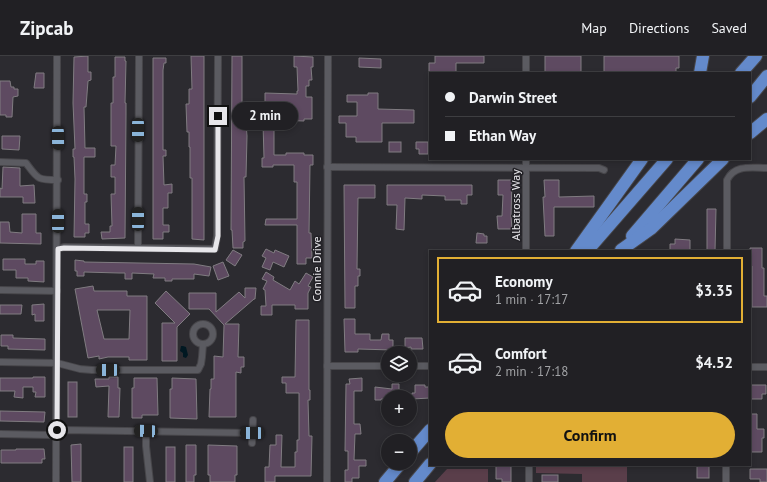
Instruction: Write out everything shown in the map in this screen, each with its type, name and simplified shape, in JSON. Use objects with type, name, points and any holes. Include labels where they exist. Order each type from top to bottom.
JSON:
[{"type":"highway","points":[[700,72],[702,56]]},
{"type":"highway","points":[[742,72],[755,57]]},
{"type":"highway","points":[[751,96],[767,76]]},
{"type":"highway","points":[[751,132],[767,119]]},
{"type":"highway","points":[[577,250],[641,160]]},
{"type":"highway","points":[[588,250],[666,160]]},
{"type":"highway","points":[[621,250],[697,160]]},
{"type":"highway","points":[[621,250],[652,228],[722,160]]},
{"type":"highway","points":[[417,445],[429,431]]},
{"type":"highway","points":[[414,482],[429,465]]},
{"type":"highway","points":[[385,482],[395,470]]},
{"type":"street","points":[[56,482],[58,291],[57,56]]},
{"type":"street","points":[[138,248],[139,56]]},
{"type":"street","points":[[58,249],[138,248],[215,250],[218,236],[218,56]]},
{"type":"street","name":"Connie Drive","points":[[327,482],[328,56]]},
{"type":"street","points":[[526,56],[526,72]]},
{"type":"street","name":"Albatross Way","points":[[526,160],[526,250]]},
{"type":"street","points":[[0,162],[26,163],[37,178],[43,180],[58,180]]},
{"type":"street","points":[[327,167],[599,168],[604,170]]},
{"type":"street","points":[[726,250],[727,180],[731,173],[739,169],[767,168]]},
{"type":"street","points":[[0,290],[58,291]]},
{"type":"street","points":[[0,362],[57,363],[80,369],[92,370],[198,370],[201,364],[203,344]]},
{"type":"street","points":[[327,366],[381,366]]},
{"type":"street","points":[[417,366],[429,366]]},
{"type":"street","points":[[751,367],[767,367]]},
{"type":"street","points":[[252,420],[252,443]]},
{"type":"street","points":[[0,434],[51,435],[57,430],[252,433]]},
{"type":"street","points":[[146,431],[150,482]]},
{"type":"street","points":[[529,466],[529,482]]},
{"type":"street","points":[[726,466],[726,482]]},
{"type":"shaded area","points":[[536,466],[627,466],[627,482],[582,482],[582,474],[536,473]]},
{"type":"shaded area","points":[[447,469],[488,469],[488,482],[435,482]]},
{"type":"water","points":[[181,346],[186,347],[188,355],[186,358],[183,357],[183,353],[180,351]]},
{"type":"building","points":[[88,56],[88,72],[91,72],[91,80],[88,81],[86,107],[84,107],[85,148],[95,148],[95,157],[84,157],[84,194],[87,194],[87,202],[85,202],[85,224],[89,224],[89,233],[85,233],[85,237],[74,237],[74,57]]},
{"type":"building","points":[[191,56],[204,56],[204,240],[192,239],[192,178],[190,178],[190,147],[189,132],[187,132],[186,104],[189,104],[189,89],[192,89]]},
{"type":"building","points":[[232,56],[242,56],[242,123],[246,123],[247,136],[246,177],[244,177],[245,241],[243,242],[243,248],[233,248],[231,230]]},
{"type":"building","points":[[294,56],[313,57],[313,67],[311,67],[312,80],[309,80],[309,86],[306,86],[306,97],[312,97],[312,119],[304,119],[304,121],[274,120],[274,155],[304,153],[304,155],[313,155],[313,165],[310,165],[309,233],[311,233],[312,258],[306,258],[306,264],[297,264],[297,225],[265,225],[266,219],[297,219],[297,182],[294,182],[294,165],[273,165],[273,167],[262,167],[262,158],[264,158],[263,123],[268,123],[268,103],[265,103],[265,93],[297,94],[297,67],[294,67]]},
{"type":"building","points":[[435,56],[484,56],[484,63],[456,63],[456,72],[429,72],[429,63],[435,63]]},
{"type":"building","points":[[545,56],[581,56],[581,72],[545,72]]},
{"type":"building","points":[[604,56],[679,56],[679,68],[676,68],[676,72],[604,72]]},
{"type":"building","points":[[115,57],[125,57],[126,61],[125,238],[102,239],[101,232],[110,232],[110,226],[112,226],[111,194],[115,194],[115,177],[111,177],[111,165],[115,165],[116,146],[111,146],[111,103],[113,103]]},
{"type":"building","points":[[153,58],[166,58],[166,63],[164,63],[163,70],[163,150],[166,150],[166,156],[163,156],[164,185],[172,184],[172,193],[168,193],[168,208],[163,208],[163,225],[169,225],[169,232],[163,232],[163,239],[153,239]]},
{"type":"building","points":[[359,58],[381,59],[381,68],[359,67]]},
{"type":"building","points":[[36,73],[44,73],[44,88],[34,88]]},
{"type":"building","points":[[0,81],[10,81],[11,87],[18,89],[18,96],[13,97],[12,117],[0,115]]},
{"type":"building","points":[[368,93],[378,93],[378,109],[414,110],[414,123],[382,123],[382,142],[356,142],[356,137],[346,137],[346,123],[339,123],[339,116],[357,116],[357,102],[347,102],[347,95],[368,95]]},
{"type":"building","points":[[2,136],[20,136],[19,150],[2,149]]},
{"type":"building","points":[[389,142],[401,142],[401,152],[389,152]]},
{"type":"building","points":[[416,142],[428,142],[428,154],[419,154],[419,149],[416,149]]},
{"type":"building","points":[[3,167],[20,168],[20,186],[34,185],[35,203],[23,203],[23,197],[0,197]]},
{"type":"building","points":[[498,180],[512,180],[512,229],[498,229],[497,216],[502,216],[503,195],[498,195]]},
{"type":"building","points":[[544,180],[559,180],[559,197],[594,196],[594,207],[554,207],[554,236],[545,236],[543,197],[545,197]]},
{"type":"building","points":[[344,185],[375,185],[375,198],[358,198],[357,269],[360,269],[360,276],[358,276],[358,286],[355,286],[355,308],[345,308]]},
{"type":"building","points":[[387,185],[472,185],[472,195],[467,195],[467,204],[461,204],[461,200],[445,200],[445,196],[422,195],[422,199],[405,198],[404,230],[396,229],[397,205],[387,205]]},
{"type":"building","points":[[707,209],[716,209],[715,250],[707,250]]},
{"type":"building","points":[[22,214],[36,214],[36,233],[41,233],[41,244],[0,243],[0,222],[9,222],[10,232],[22,233]]},
{"type":"building","points":[[477,233],[487,236],[487,243],[476,243]]},
{"type":"building","points":[[675,239],[690,240],[690,250],[670,250],[670,244],[675,244]]},
{"type":"building","points":[[750,248],[762,248],[764,296],[767,296],[767,307],[752,307],[752,266]]},
{"type":"building","points":[[266,249],[274,253],[275,250],[289,256],[284,267],[273,262],[270,270],[262,267],[266,258],[262,256]]},
{"type":"building","points":[[233,250],[242,255],[235,266],[226,260]]},
{"type":"building","points":[[3,259],[25,259],[25,264],[36,264],[36,261],[44,261],[44,282],[28,281],[28,278],[16,278],[16,270],[3,270]]},
{"type":"building","points":[[75,260],[84,262],[194,264],[211,267],[209,276],[194,274],[194,279],[172,279],[172,281],[165,281],[165,278],[153,278],[154,274],[132,273],[132,279],[125,279],[125,273],[84,272],[84,276],[77,276],[77,271],[75,271]]},
{"type":"building","points":[[223,262],[229,276],[218,280],[213,266]]},
{"type":"building","points":[[266,272],[274,277],[273,280],[290,290],[295,281],[299,284],[306,273],[313,277],[308,286],[311,287],[308,293],[308,309],[295,309],[295,305],[272,305],[272,315],[261,315],[261,306],[266,306],[265,290],[263,289],[267,281],[262,279]]},
{"type":"building","points":[[93,286],[94,291],[127,291],[127,296],[147,296],[147,360],[129,360],[129,357],[108,357],[99,359],[99,356],[88,358],[75,289]],"holes":[[[97,310],[130,310],[129,339],[104,339]]]},
{"type":"building","points":[[245,288],[256,288],[255,299],[225,324],[239,324],[238,357],[244,357],[244,367],[241,367],[241,373],[236,372],[236,417],[209,417],[211,379],[214,379],[214,356],[223,357],[224,325],[209,309],[189,309],[189,293],[216,293],[216,312],[239,292],[245,298]]},
{"type":"building","points":[[166,291],[190,314],[177,327],[177,361],[162,361],[162,323],[175,323],[155,303]]},
{"type":"building","points":[[44,304],[44,321],[35,321],[35,314],[32,315],[32,305]]},
{"type":"building","points":[[0,305],[22,305],[21,314],[0,314]]},
{"type":"building","points":[[344,319],[355,319],[355,334],[370,334],[370,340],[381,340],[382,334],[389,334],[389,340],[393,340],[393,346],[381,346],[381,350],[358,349],[358,352],[345,352]]},
{"type":"building","points":[[296,320],[309,320],[310,400],[308,400],[309,436],[312,436],[311,476],[275,476],[275,482],[265,482],[265,467],[269,467],[270,445],[276,445],[276,435],[282,435],[281,467],[295,467],[295,452],[297,452],[297,440],[299,440],[299,393],[286,393],[286,383],[282,383],[282,377],[295,377]]},
{"type":"building","points":[[1,335],[13,335],[13,338],[45,339],[45,350],[8,349],[8,346],[1,346]]},
{"type":"building","points":[[405,338],[422,338],[423,349],[417,349],[417,346],[405,346]]},
{"type":"building","points":[[45,377],[45,397],[35,397],[36,392],[33,392],[33,387],[23,387],[23,398],[14,397],[15,391],[0,391],[0,378]]},
{"type":"building","points":[[109,377],[118,377],[118,388],[120,388],[119,417],[108,417],[109,386],[96,387],[95,379],[109,379]]},
{"type":"building","points":[[134,378],[157,378],[158,415],[142,415],[142,418],[132,418],[132,388],[134,388]]},
{"type":"building","points":[[172,378],[196,379],[197,419],[170,418],[170,389],[172,389]]},
{"type":"building","points":[[362,378],[362,391],[354,391],[354,424],[360,424],[361,434],[355,434],[354,460],[366,460],[366,466],[359,466],[359,478],[352,478],[352,482],[345,482],[345,470],[348,470],[348,451],[345,451],[346,384],[350,384],[349,379]]},
{"type":"building","points":[[68,382],[77,382],[77,417],[68,417]]},
{"type":"building","points":[[392,384],[399,384],[399,390],[381,390],[381,400],[375,400],[375,387],[392,389]]},
{"type":"building","points":[[415,385],[425,385],[425,387],[429,387],[429,398],[417,399],[417,390],[415,390]]},
{"type":"building","points":[[751,385],[766,385],[766,394],[762,394],[762,399],[751,399]]},
{"type":"building","points":[[0,411],[45,412],[44,422],[0,421]]},
{"type":"building","points":[[751,414],[757,414],[757,429],[764,429],[764,438],[762,438],[762,452],[751,452]]},
{"type":"building","points":[[81,444],[81,482],[72,482],[71,445]]},
{"type":"building","points":[[186,445],[196,445],[196,475],[194,475],[194,482],[186,482]]},
{"type":"building","points":[[208,445],[237,446],[237,475],[235,475],[235,482],[210,482],[210,475],[208,475]]},
{"type":"building","points":[[124,447],[133,447],[133,482],[124,482]]},
{"type":"building","points":[[166,447],[175,447],[175,482],[166,482]]},
{"type":"building","points":[[44,449],[45,459],[42,459],[42,463],[1,463],[1,450]]},
{"type":"building","points":[[496,466],[511,466],[511,482],[502,482],[502,479],[496,479]]},
{"type":"building","points":[[697,466],[709,466],[709,478],[697,478]]},
{"type":"building","points":[[750,469],[767,469],[767,482],[760,482],[760,479],[750,479]]},
{"type":"building","points":[[542,475],[558,475],[558,482],[542,482]]},
{"type":"route","points":[[57,430],[58,249],[215,250],[218,236],[218,116]]}]
